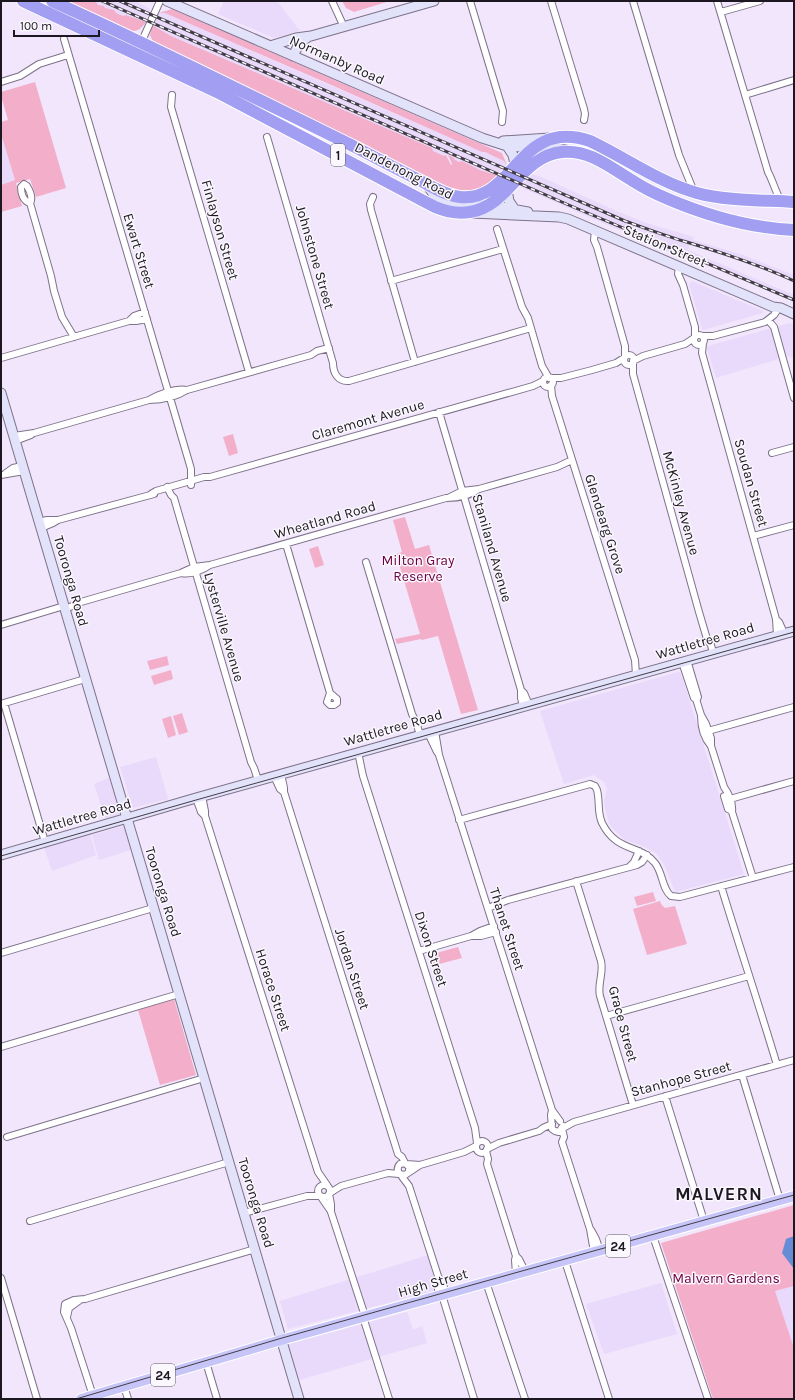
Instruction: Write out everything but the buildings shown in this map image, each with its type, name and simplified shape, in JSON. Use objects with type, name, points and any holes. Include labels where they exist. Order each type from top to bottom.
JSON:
[{"type":"highway","name":"Dandenong Road","points":[[24,1],[217,92],[435,207],[450,212],[461,213],[478,210],[490,205],[532,165],[544,157],[558,152],[577,152],[594,158],[642,186],[690,208],[760,226],[794,230]]},
{"type":"highway","name":"Dandenong Road","points":[[52,1],[142,42],[448,194],[463,197],[475,196],[484,193],[494,187],[532,148],[543,142],[558,137],[572,136],[590,141],[658,178],[694,192],[714,196],[794,202]]},
{"type":"highway","points":[[714,196],[715,215]]},
{"type":"main road","name":"Normanby Road","points":[[167,1],[478,136],[507,146],[557,148],[577,152]]},
{"type":"main road","points":[[270,46],[296,38],[308,37],[434,1]]},
{"type":"main road","points":[[293,56],[300,43],[308,37]]},
{"type":"main road","name":"Normanby Road","points":[[497,142],[558,137]]},
{"type":"main road","points":[[507,146],[512,154],[515,164]]},
{"type":"main road","name":"Station Street","points":[[426,184],[435,196],[446,201],[461,204],[490,205],[540,216],[568,219],[776,308],[781,308],[794,314]]},
{"type":"main road","points":[[507,190],[509,201],[515,210]]},
{"type":"main road","name":"Station Street","points":[[461,213],[524,217],[540,216]]},
{"type":"main road","name":"Station Street","points":[[776,308],[780,312],[794,318]]},
{"type":"main road","name":"Tooronga Road","points":[[1,393],[299,1399]]},
{"type":"main road","name":"Wattletree Road","points":[[1,855],[199,797],[794,630]]},
{"type":"main road","name":"High Street","points":[[81,1399],[282,1340],[794,1196]]},
{"type":"street","points":[[136,54],[160,1]]},
{"type":"street","points":[[332,1],[344,27]]},
{"type":"street","points":[[470,1],[503,111],[502,122]]},
{"type":"street","points":[[551,1],[584,109],[584,120]]},
{"type":"street","points":[[633,1],[679,155],[694,192]]},
{"type":"street","points":[[717,1],[768,172],[782,201]]},
{"type":"street","points":[[721,12],[760,1]]},
{"type":"street","name":"Ewart Street","points":[[64,39],[194,482]]},
{"type":"street","points":[[1,82],[20,76],[38,64],[68,54]]},
{"type":"street","points":[[745,95],[794,80]]},
{"type":"street","name":"Finlayson Street","points":[[172,95],[171,107],[249,372]]},
{"type":"street","name":"Johnstone Street","points":[[267,137],[335,373],[338,378],[349,381],[415,362]]},
{"type":"street","points":[[373,196],[370,205],[371,210],[415,362],[531,328]]},
{"type":"street","points":[[30,203],[52,276],[54,291],[60,310],[67,327],[74,337]]},
{"type":"street","name":"Glendearg Grove","points":[[497,229],[522,306],[531,328],[639,674]]},
{"type":"street","points":[[598,232],[597,246],[629,360]]},
{"type":"street","points":[[392,281],[503,249]]},
{"type":"street","points":[[682,268],[684,274],[683,284],[699,340]]},
{"type":"street","points":[[547,382],[616,363],[619,364],[770,319],[777,313],[776,308]]},
{"type":"street","points":[[1,358],[129,320],[134,316],[146,315]]},
{"type":"street","points":[[770,319],[774,327],[794,398]]},
{"type":"street","points":[[67,327],[67,339]]},
{"type":"street","name":"Soudan Street","points":[[699,340],[781,634]]},
{"type":"street","points":[[14,438],[169,395],[182,389],[187,390],[329,350]]},
{"type":"street","name":"McKinley Avenue","points":[[629,360],[707,639],[706,647],[710,654]]},
{"type":"street","name":"Claremont Avenue","points":[[40,525],[47,520],[58,520],[151,494],[157,494],[168,489],[194,482],[204,477],[210,477],[547,382]]},
{"type":"street","name":"Staniland Avenue","points":[[439,412],[526,705]]},
{"type":"street","points":[[772,453],[794,447]]},
{"type":"street","name":"Wheatland Road","points":[[1,625],[76,601],[81,602],[446,498],[475,492],[479,489],[557,467],[561,468],[573,462]]},
{"type":"street","points":[[4,474],[13,468],[23,468]]},
{"type":"street","name":"Lysterville Avenue","points":[[174,498],[175,487]]},
{"type":"street","name":"Lysterville Avenue","points":[[168,489],[174,498],[251,762],[250,769],[256,781]]},
{"type":"street","points":[[753,536],[794,525]]},
{"type":"street","points":[[286,544],[330,693]]},
{"type":"street","name":"Thanet Street","points":[[366,562],[412,714],[412,723],[425,734],[439,755],[552,1110],[561,1125]]},
{"type":"street","points":[[685,661],[694,698],[696,699],[711,738],[711,746]]},
{"type":"street","points":[[45,842],[3,704],[85,679]]},
{"type":"street","points":[[708,731],[794,707]]},
{"type":"street","points":[[701,715],[701,724],[711,746],[724,786],[728,792],[727,798],[733,807],[732,811],[753,878]]},
{"type":"street","name":"Dixon Street","points":[[356,753],[480,1143]]},
{"type":"street","name":"Jordan Street","points":[[278,775],[280,790],[284,792],[398,1154],[397,1160],[399,1170]]},
{"type":"street","points":[[727,798],[794,781]]},
{"type":"street","points":[[459,820],[592,784],[595,786],[598,793],[598,807],[600,816],[609,834],[619,843],[647,855],[658,868],[666,890],[671,896],[680,897],[794,867]]},
{"type":"street","name":"Horace Street","points":[[199,797],[201,812],[205,816],[318,1172],[319,1192]]},
{"type":"street","points":[[630,866],[634,862],[639,852]]},
{"type":"street","points":[[487,906],[500,900],[508,900],[639,864],[647,855]]},
{"type":"street","name":"Grace Street","points":[[576,881],[601,961],[602,971],[599,982],[599,991],[633,1105]]},
{"type":"street","points":[[721,886],[777,1065]]},
{"type":"street","points":[[1,953],[153,908]]},
{"type":"street","points":[[419,951],[471,936],[480,931],[495,929]]},
{"type":"street","points":[[606,1016],[748,976]]},
{"type":"street","points":[[1,1047],[179,994]]},
{"type":"street","name":"Stanhope Street","points":[[561,1125],[794,1060]]},
{"type":"street","points":[[742,1075],[780,1200]]},
{"type":"street","points":[[7,1137],[204,1078]]},
{"type":"street","points":[[665,1096],[704,1221]]},
{"type":"street","name":"Thanet Street","points":[[552,1110],[551,1115],[553,1127]]},
{"type":"street","points":[[553,1127],[556,1120],[561,1125],[564,1138],[562,1142]]},
{"type":"street","points":[[553,1127],[559,1132],[561,1125]]},
{"type":"street","points":[[464,1152],[483,1153],[499,1143],[553,1127]]},
{"type":"street","points":[[553,1127],[562,1142],[590,1229],[596,1239],[597,1251]]},
{"type":"street","points":[[399,1170],[402,1163],[420,1164],[464,1152],[480,1143],[499,1143]]},
{"type":"street","points":[[480,1143],[488,1146],[487,1164],[516,1256],[519,1259],[521,1273]]},
{"type":"street","points":[[480,1143],[476,1149],[483,1161],[487,1164]]},
{"type":"street","name":"Jordan Street","points":[[398,1154],[402,1157],[406,1164]]},
{"type":"street","points":[[30,1221],[229,1162]]},
{"type":"street","points":[[406,1164],[409,1167],[409,1186]]},
{"type":"street","points":[[399,1170],[405,1175],[420,1164]]},
{"type":"street","points":[[319,1192],[326,1197],[341,1186],[399,1170]]},
{"type":"street","points":[[399,1170],[409,1186],[438,1276],[474,1399]]},
{"type":"street","name":"Horace Street","points":[[318,1172],[328,1186]]},
{"type":"street","points":[[244,1213],[319,1192],[322,1185],[341,1186]]},
{"type":"street","points":[[328,1186],[330,1189],[330,1210]]},
{"type":"street","points":[[319,1192],[330,1210],[389,1399]]},
{"type":"street","points":[[653,1236],[708,1399]]},
{"type":"street","points":[[92,1396],[67,1317],[67,1306],[80,1300],[255,1249]]},
{"type":"street","points":[[516,1256],[515,1260],[521,1273]]},
{"type":"street","points":[[564,1260],[609,1399]]},
{"type":"street","points":[[1,1278],[37,1399]]},
{"type":"street","points":[[486,1282],[525,1399]]},
{"type":"street","points":[[206,1362],[217,1399]]},
{"type":"street","points":[[124,1386],[128,1399]]},
{"type":"shaded area","points":[[93,1],[135,1],[150,9],[145,22],[127,15],[123,16],[105,8],[104,6],[98,5]]},
{"type":"shaded area","points":[[224,1],[277,1],[300,31],[274,38],[218,14]]},
{"type":"shaded area","points":[[159,13],[165,13],[485,152],[504,161],[507,165],[497,176],[454,160],[453,157],[448,155],[444,156],[433,151],[432,148],[171,36],[154,26]]},
{"type":"shaded area","points":[[1,134],[15,180],[1,185]]},
{"type":"shaded area","points":[[530,174],[539,176],[649,224],[694,237],[693,240],[743,255],[794,275],[794,282],[753,265],[690,245],[688,250],[794,295],[794,301],[686,255],[684,258],[527,190],[519,185]]},
{"type":"shaded area","points":[[692,281],[763,311],[763,313],[703,330],[689,284]]},
{"type":"shaded area","points":[[790,323],[794,325],[794,359],[788,356],[716,378],[707,348],[708,346]]},
{"type":"shaded area","points":[[678,672],[681,673],[744,874],[675,892],[665,866],[657,854],[645,847],[625,840],[609,823],[604,802],[607,789],[604,782],[594,775],[564,784],[540,711]]},
{"type":"shaded area","points":[[156,757],[168,799],[133,808],[120,767]]},
{"type":"shaded area","points":[[109,778],[120,811],[118,815],[105,818],[94,784]]},
{"type":"shaded area","points":[[124,826],[131,850],[99,860],[92,835]]},
{"type":"shaded area","points":[[90,834],[96,855],[52,871],[44,847]]},
{"type":"shaded area","points":[[435,1253],[446,1288],[288,1329],[280,1301]]},
{"type":"shaded area","points":[[661,1283],[677,1334],[604,1354],[586,1304]]},
{"type":"shaded area","points":[[794,1286],[794,1348],[775,1291]]},
{"type":"shaded area","points":[[407,1312],[413,1330],[422,1326],[427,1343],[299,1380],[288,1344]]},
{"type":"green space","points":[[64,1],[93,1],[98,5],[104,6],[105,8],[114,10],[116,13],[123,16],[126,15],[146,22],[139,30],[129,31]]},
{"type":"green space","points":[[342,1],[390,1],[354,12],[346,8]]},
{"type":"green space","points":[[172,9],[502,153],[507,165],[504,161],[485,152],[165,13],[159,13]]},
{"type":"green space","points":[[152,25],[171,36],[432,148],[433,151],[444,156],[446,155],[451,165],[452,164],[448,155],[459,162],[462,161],[480,170],[499,176],[487,185],[474,190],[453,190],[446,188],[153,42],[150,35]]},
{"type":"green space","points":[[35,82],[66,188],[36,197],[30,179],[16,183],[22,206],[1,212],[1,185],[15,180],[1,134],[1,122],[8,120],[1,92]]},
{"type":"green space","points":[[233,434],[238,453],[229,456],[223,437]]},
{"type":"green space","name":"Milton Gray Reserve","points":[[405,517],[415,549],[429,545],[478,710],[461,714],[438,636],[397,644],[395,639],[420,634],[396,554],[402,552],[393,520]]},
{"type":"green space","points":[[318,546],[324,565],[315,568],[309,549]]},
{"type":"green space","points":[[167,656],[169,665],[150,670],[147,661]]},
{"type":"green space","points":[[171,670],[173,679],[154,685],[151,676]]},
{"type":"green space","points":[[182,713],[188,732],[179,735],[173,716]]},
{"type":"green space","points":[[171,716],[176,735],[168,738],[162,719]]},
{"type":"green space","points":[[653,892],[656,901],[637,906],[634,897]]},
{"type":"green space","points":[[660,901],[665,908],[675,906],[687,944],[647,955],[633,909]]},
{"type":"green space","points":[[458,947],[462,958],[432,966],[429,955]]},
{"type":"green space","points":[[174,999],[196,1075],[160,1085],[138,1010]]},
{"type":"green space","name":"Malvern Gardens","points":[[794,1205],[794,1286],[775,1291],[794,1348],[794,1399],[713,1399],[661,1243]]},
{"type":"water","points":[[794,1236],[794,1269],[782,1253],[786,1239]]},
{"type":"tram line","points":[[1,856],[794,632]]},
{"type":"tram line","points":[[76,1399],[282,1338],[794,1195]]},
{"type":"railway","points":[[102,1],[571,206],[794,300]]},
{"type":"railway","points":[[120,1],[625,221],[666,236],[743,260],[794,281]]},
{"type":"district","name":"MALVERN","points":[[719,1194]]}]
